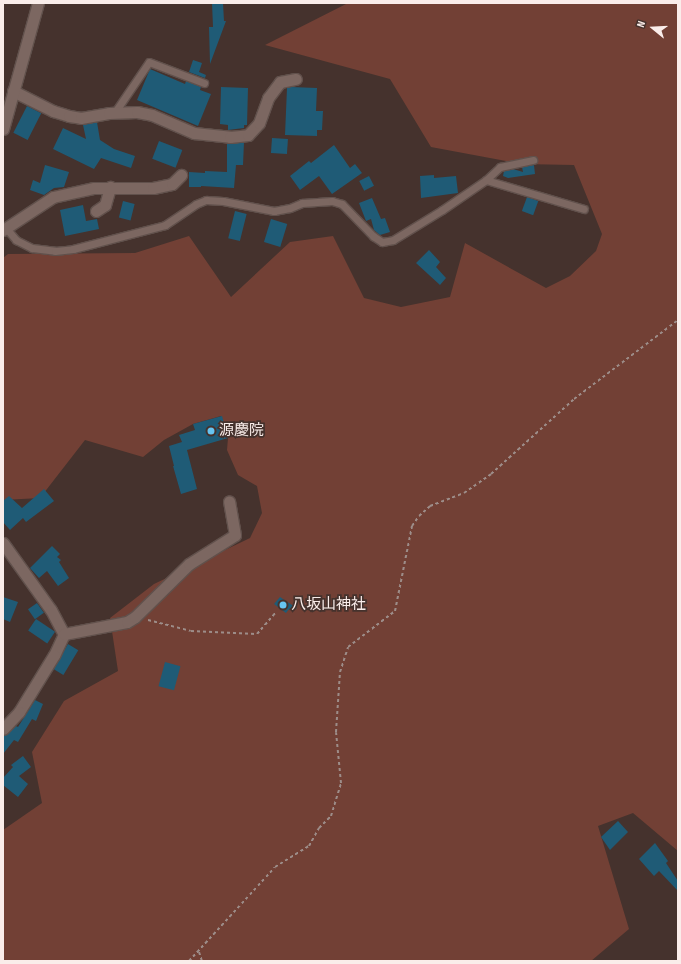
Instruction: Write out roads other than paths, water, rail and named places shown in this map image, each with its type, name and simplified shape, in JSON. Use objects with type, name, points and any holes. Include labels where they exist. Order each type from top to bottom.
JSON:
[{"type":"street","points":[[3,129],[38,3]]},
{"type":"street","points":[[13,91],[53,111],[69,116],[81,118],[115,112],[152,115],[194,133],[230,137],[248,134],[259,123],[268,98],[280,82],[296,79]]},
{"type":"street","points":[[5,229],[54,197],[94,188],[153,188],[172,184],[181,175]]},
{"type":"street","points":[[96,211],[105,205],[110,187]]},
{"type":"street","points":[[64,634],[127,622],[135,617],[189,564],[235,535],[229,502]]},
{"type":"street","points":[[3,543],[51,610],[64,634]]},
{"type":"street","points":[[3,729],[19,712],[54,654],[64,634]]},
{"type":"lane","points":[[115,112],[149,62],[204,83]]},
{"type":"lane","points":[[5,229],[16,240],[32,248],[55,251],[73,249],[166,225],[196,204],[206,200],[223,201],[274,210],[290,208],[302,203],[332,201],[342,204],[373,236],[382,242],[393,240],[486,180],[500,167],[533,160]]},
{"type":"lane","points":[[486,180],[584,209]]},
{"type":"place","name":"源慶院","points":[[211,431]]},
{"type":"place","name":"八坂山神社","points":[[283,605]]}]
